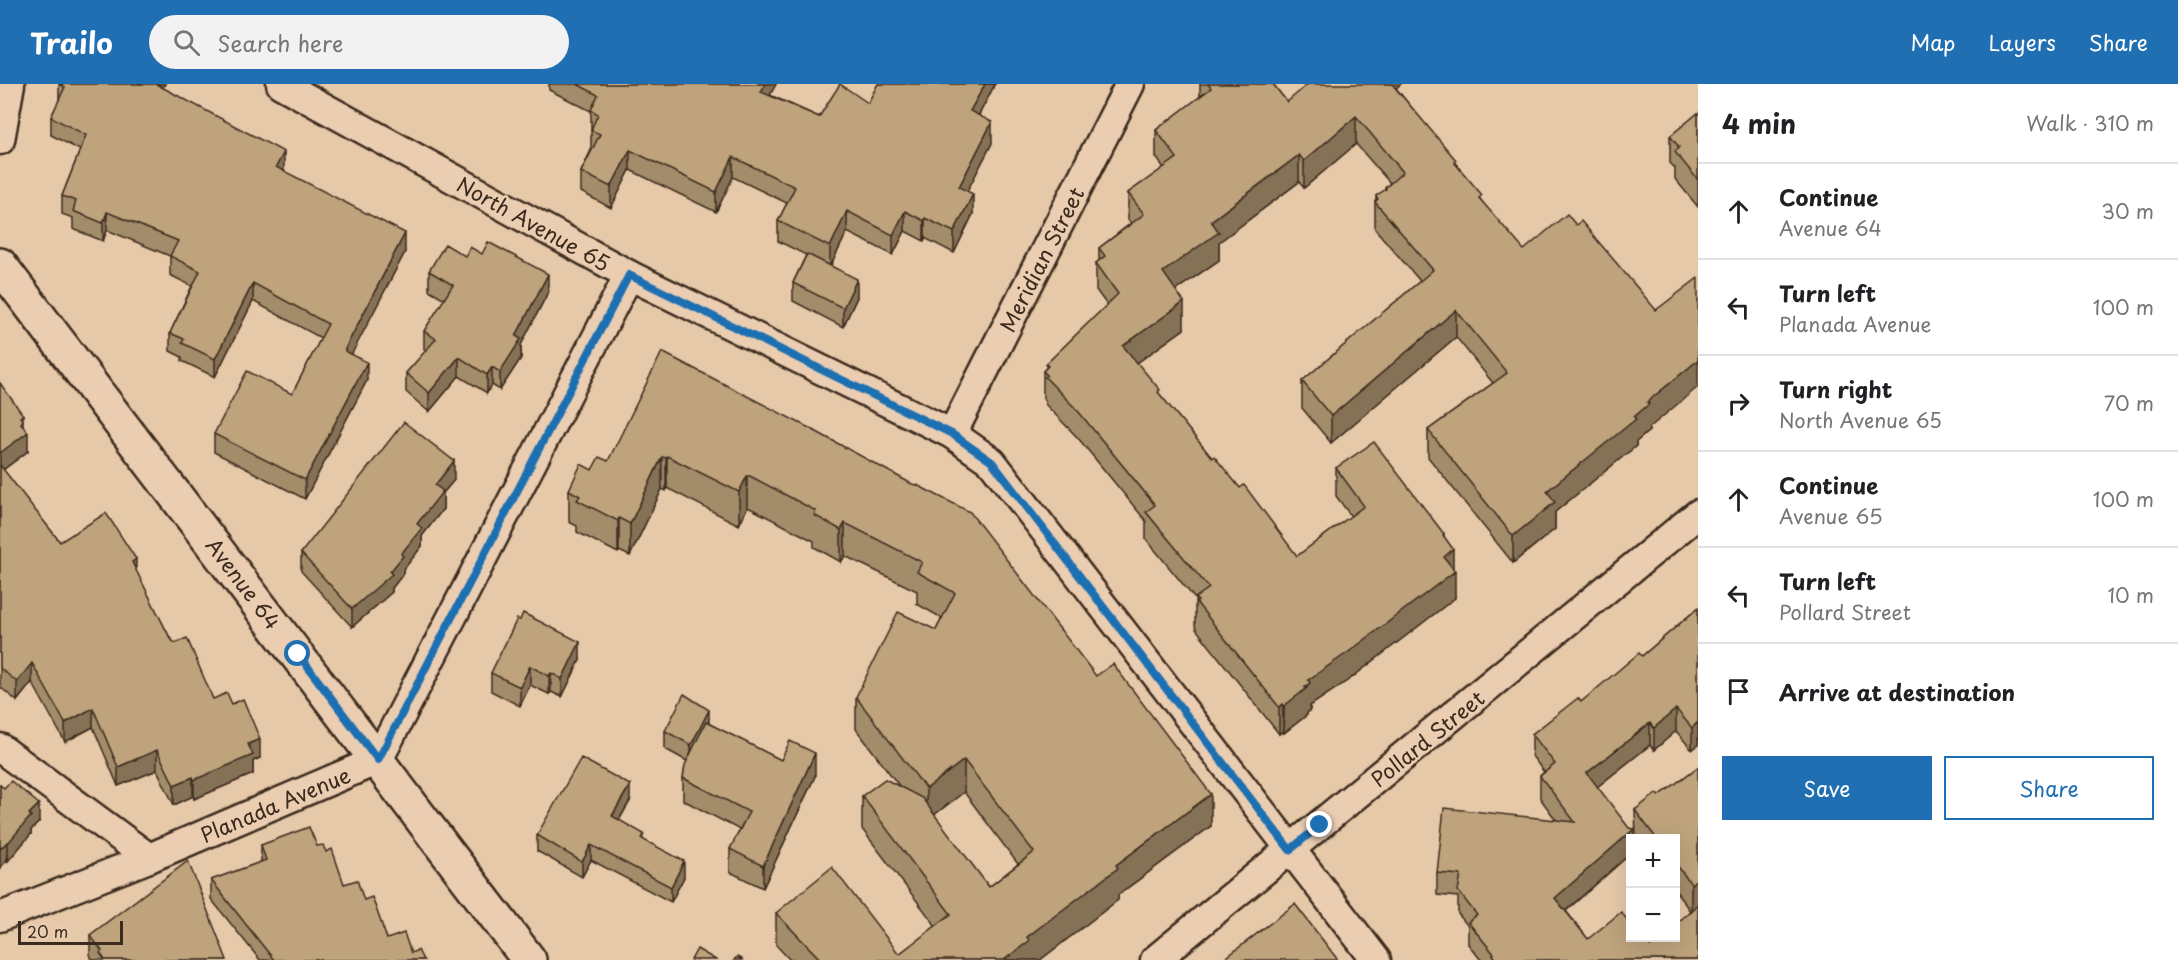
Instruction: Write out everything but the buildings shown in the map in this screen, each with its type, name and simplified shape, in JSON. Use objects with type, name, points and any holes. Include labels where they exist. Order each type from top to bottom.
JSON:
[{"type":"street","points":[[0,140],[10,84]]},
{"type":"street","name":"North Avenue 65","points":[[281,84],[629,275],[952,434],[992,462],[1376,960]]},
{"type":"street","name":"Meridian Street","points":[[952,434],[1130,84]]},
{"type":"street","name":"Avenue 64","points":[[0,265],[530,960]]},
{"type":"street","name":"Planada Avenue","points":[[0,916],[149,858],[378,760],[629,275]]},
{"type":"street","name":"Pollard Street","points":[[1155,960],[1698,514]]},
{"type":"street","points":[[0,748],[149,858]]},
{"type":"route","points":[[298,654],[378,760],[629,275],[952,434],[992,462],[1290,850],[1320,825]]}]
